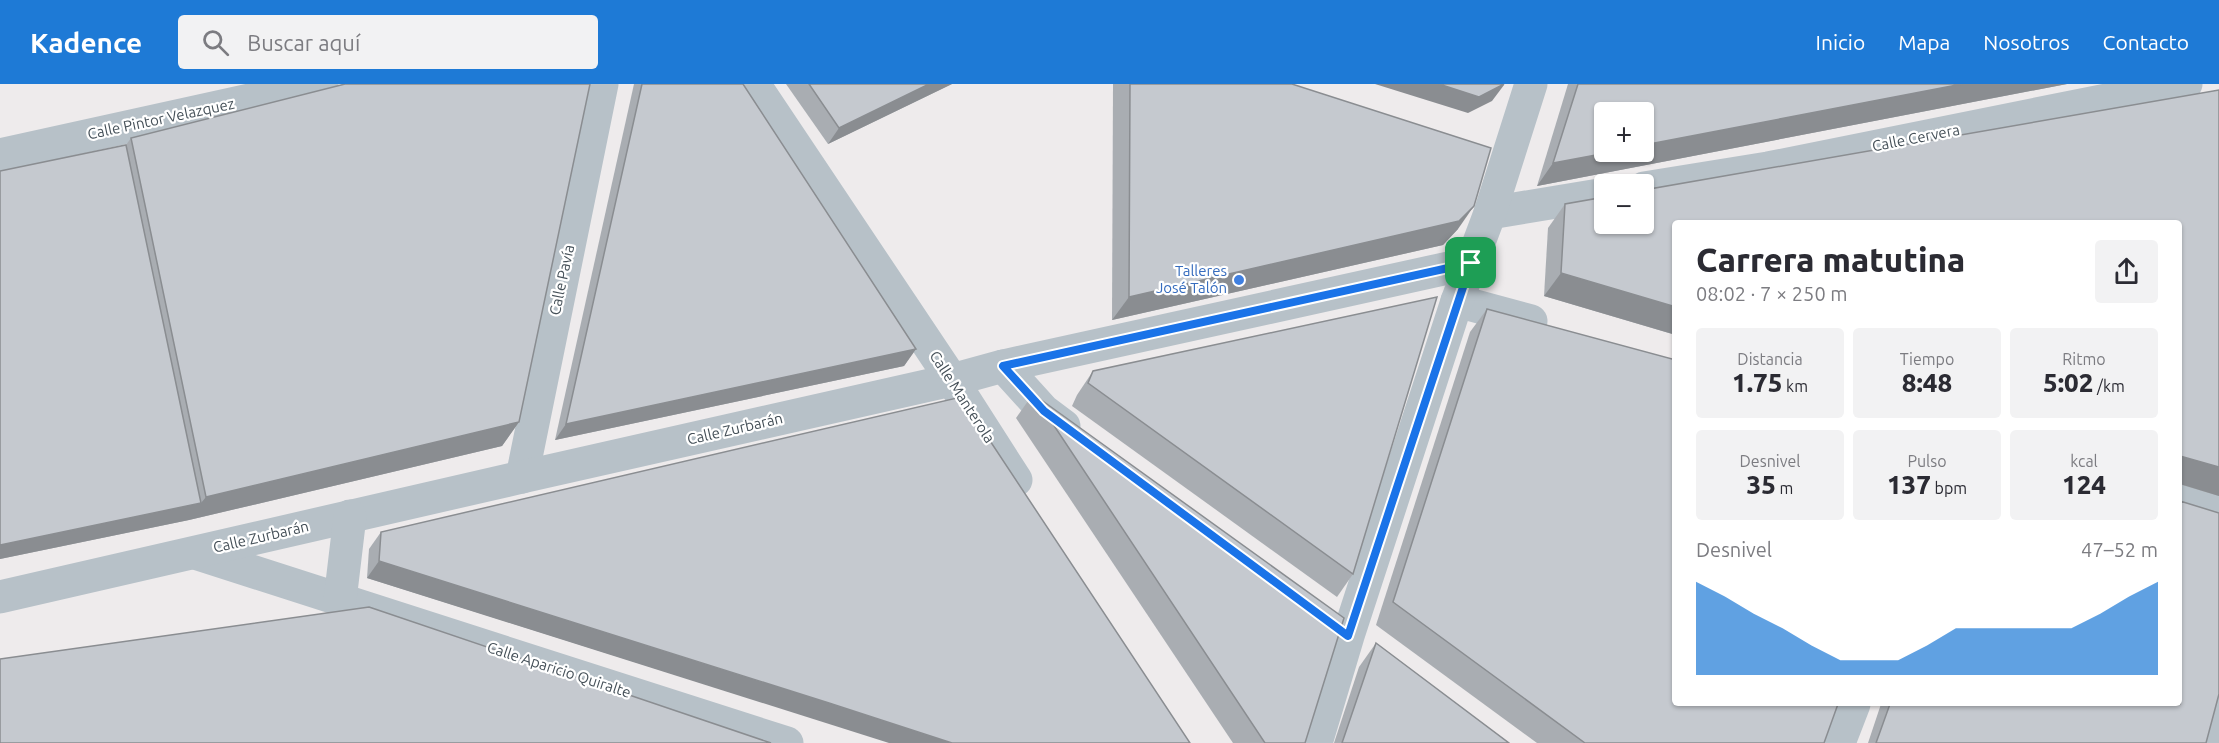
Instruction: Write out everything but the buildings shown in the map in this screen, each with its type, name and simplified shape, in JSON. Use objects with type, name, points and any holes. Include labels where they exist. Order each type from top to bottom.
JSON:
[{"type":"street","name":"Calle Pintor Velazquez","points":[[0,155],[322,84]]},
{"type":"street","name":"Calle Pavía","points":[[522,477],[602,84]]},
{"type":"street","name":"Calle Manterola","points":[[754,84],[952,380],[1030,502]]},
{"type":"street","points":[[1316,743],[1360,645],[1457,301],[1490,213],[1531,84]]},
{"type":"street","name":"Calle Cervera","points":[[1654,186],[1768,168],[2187,84]]},
{"type":"street","points":[[1478,146],[1509,156]]},
{"type":"street","points":[[1490,213],[1594,196]]},
{"type":"street","name":"Calle Zurbarán","points":[[0,597],[952,380],[1003,366],[1471,263]]},
{"type":"street","points":[[1457,301],[1563,330]]},
{"type":"street","points":[[1003,366],[1044,411],[1089,444]]},
{"type":"street","points":[[2182,502],[2219,512]]},
{"type":"street","points":[[340,600],[350,516]]},
{"type":"street","name":"Calle Aparicio Quiralte","points":[[193,553],[787,743]]},
{"type":"street","points":[[1320,615],[1360,645]]},
{"type":"street","points":[[1839,743],[1853,706]]},
{"type":"street","points":[[2210,743],[2219,710]]},
{"type":"place","name":"Talleres José Talón","points":[[1239,280]]},
{"type":"route","points":[[1471,263],[1348,636],[1044,411],[1003,366],[1128,339],[1471,263]]}]
